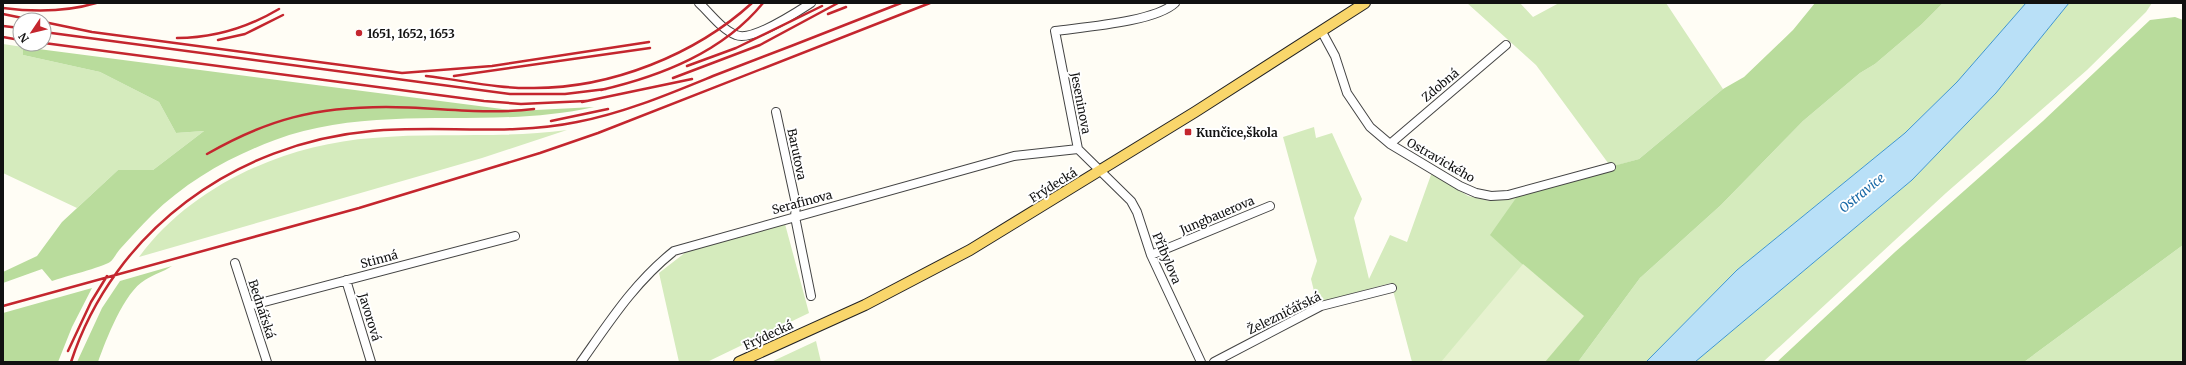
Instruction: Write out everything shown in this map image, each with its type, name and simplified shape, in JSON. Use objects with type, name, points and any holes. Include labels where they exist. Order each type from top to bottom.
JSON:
[{"type":"main road","name":"Frýdecká","points":[[739,362],[910,282],[970,250],[1100,171],[1322,32],[1365,3]]},
{"type":"street","points":[[699,3],[737,36],[742,37],[760,31],[811,3]]},
{"type":"street","name":"Jeseninova","points":[[1100,171],[1078,149],[1055,31],[1121,22],[1160,12],[1175,3]]},
{"type":"street","name":"Ostravického","points":[[1322,32],[1335,56],[1347,93],[1370,127],[1390,144],[1460,186],[1476,193],[1491,196],[1508,195],[1612,168]]},
{"type":"street","name":"Zdobná","points":[[1390,144],[1506,45]]},
{"type":"street","name":"Barutova","points":[[776,112],[796,204],[795,217],[811,296]]},
{"type":"street","name":"Serafinova","points":[[581,362],[628,295],[652,269],[674,251],[1014,156],[1078,149]]},
{"type":"street","name":"Přibylova","points":[[1100,171],[1131,201],[1151,255],[1201,362]]},
{"type":"street","name":"Jungbauerova","points":[[1151,255],[1270,206]]},
{"type":"street","name":"Stinná","points":[[250,306],[515,236]]},
{"type":"street","name":"Bednářská","points":[[235,263],[267,362]]},
{"type":"street","name":"Javorová","points":[[346,280],[371,362]]},
{"type":"street","name":"Železničářská","points":[[1214,362],[1321,306],[1392,288]]},
{"type":"green space","points":[[1467,3],[1520,3],[1533,17],[1559,3],[1666,3],[1723,89],[1639,159],[1611,167],[1536,65]]},
{"type":"green space","points":[[1815,3],[1943,3],[1922,24],[1875,64],[1860,73],[1803,121],[1721,205],[1640,278],[1578,362],[1536,362],[1575,312],[1490,235],[1521,191],[1639,159],[1723,89],[1744,77],[1793,30]]},
{"type":"green space","points":[[1943,3],[2026,3],[1957,82],[1905,133],[1737,270],[1646,362],[1578,362],[1640,278],[1721,205],[1803,121],[1860,73],[1875,64],[1922,24]]},
{"type":"green space","points":[[2069,3],[2152,3],[2146,12],[2087,70],[1946,193],[1763,362],[1695,362],[1912,180],[1996,93]]},
{"type":"green space","points":[[2175,17],[2183,20],[2183,245],[2024,362],[1777,362],[1895,252],[2043,121],[2150,20]]},
{"type":"green space","points":[[3,44],[12,45],[12,52],[23,52],[23,55],[100,72],[159,102],[176,133],[204,131],[153,170],[118,170],[77,208],[3,173]]},
{"type":"green space","points":[[52,51],[517,111],[594,107],[554,114],[514,117],[393,119],[353,122],[314,129],[275,140],[225,162],[180,191],[148,219],[110,262],[100,267],[52,281],[42,269],[3,283],[3,272],[37,256],[62,222],[118,170],[153,170],[204,131],[176,133],[159,102],[100,72],[23,55],[23,52],[52,52]]},
{"type":"green space","points":[[1314,127],[1316,138],[1332,133],[1362,199],[1354,218],[1369,279],[1390,235],[1407,242],[1432,172],[1468,196],[1490,201],[1521,191],[1575,312],[1536,362],[1412,362],[1391,283],[1317,303],[1311,279],[1317,261],[1283,137]]},
{"type":"green space","points":[[567,130],[482,158],[139,257],[161,231],[186,209],[213,189],[243,173],[275,159],[307,149],[340,142],[397,136],[494,135],[543,133]]},
{"type":"green space","points":[[785,224],[809,313],[707,362],[679,362],[659,273],[686,252]]},
{"type":"green space","points":[[2183,245],[2183,360],[2176,362],[2024,362]]},
{"type":"green space","points":[[1523,264],[1584,316],[1545,362],[1441,362]]},
{"type":"green space","points":[[172,266],[145,280],[137,286],[130,295],[117,317],[98,362],[77,362],[102,308],[120,281]]},
{"type":"green space","points":[[92,288],[72,327],[58,362],[3,362],[3,313]]},
{"type":"green space","points":[[816,341],[821,362],[771,362]]},
{"type":"water","name":"Ostravice","points":[[2026,3],[2069,3],[1996,93],[1912,180],[1695,362],[1646,362],[1737,270],[1905,133],[1957,82]]},
{"type":"railway","points":[[3,8],[26,10],[62,10],[96,3]]},
{"type":"railway","points":[[426,76],[494,86],[520,88],[563,86],[593,82],[622,75],[678,53],[705,38],[729,22],[752,3]]},
{"type":"railway","points":[[601,90],[646,77],[690,60],[729,35],[747,20],[763,3]]},
{"type":"railway","points":[[673,78],[760,45],[838,3]]},
{"type":"railway","points":[[71,362],[91,315],[117,272],[149,234],[187,202],[228,175],[274,154],[322,139],[372,131],[398,129],[526,128],[577,122],[612,114],[663,96],[901,3]]},
{"type":"railway","points":[[3,306],[359,208],[540,153],[598,133],[930,3]]},
{"type":"railway","points":[[687,66],[736,48],[822,6]]},
{"type":"railway","points":[[828,14],[846,7]]},
{"type":"railway","points":[[177,38],[191,38],[230,31],[255,22],[279,9]]},
{"type":"railway","points":[[3,14],[12,16]]},
{"type":"railway","points":[[218,40],[245,34],[283,15]]},
{"type":"railway","points":[[52,24],[92,32],[402,73],[492,66],[649,42]]},
{"type":"railway","points":[[3,26],[12,27]]},
{"type":"railway","points":[[52,33],[510,94],[565,94],[606,89]]},
{"type":"railway","points":[[3,37],[12,39]]},
{"type":"railway","points":[[52,44],[484,101],[521,104],[586,101]]},
{"type":"railway","points":[[454,76],[650,48]]},
{"type":"railway","points":[[582,102],[692,79]]},
{"type":"railway","points":[[207,154],[229,142],[272,124],[293,117],[337,109],[386,107],[479,111],[516,111],[534,109]]},
{"type":"railway","points":[[551,121],[608,109]]},
{"type":"railway","points":[[68,351],[91,302],[107,276]]},
{"type":"place","name":"1651, 1652, 1653","points":[[359,33]]},
{"type":"place","name":"Kunčice,škola","points":[[1188,132]]}]
